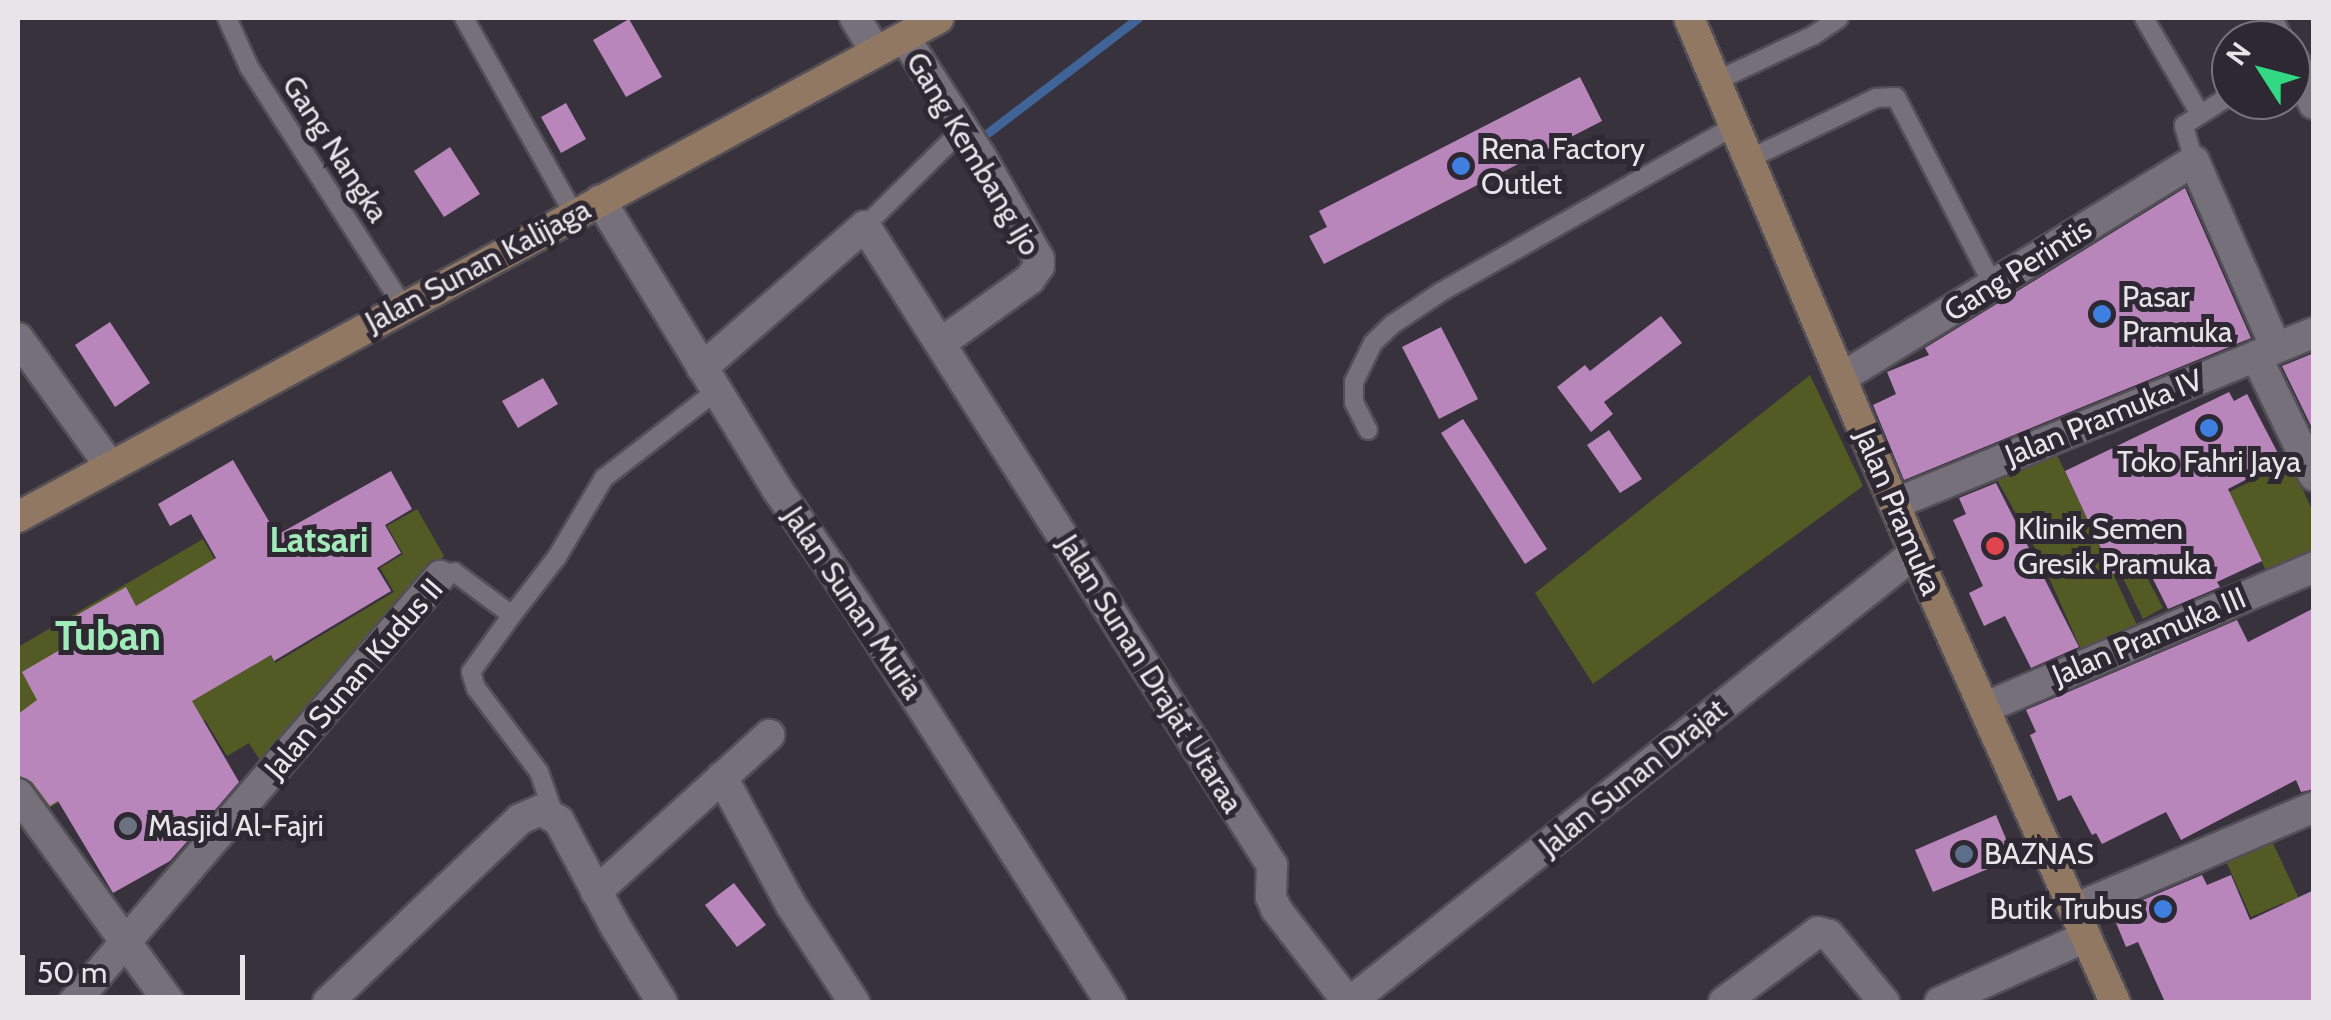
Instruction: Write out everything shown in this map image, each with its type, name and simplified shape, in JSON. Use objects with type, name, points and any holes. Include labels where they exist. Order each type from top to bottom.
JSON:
[{"type":"main road","name":"Jalan Sunan Kalijaga","points":[[18,517],[939,18]]},
{"type":"main road","name":"Jalan Pramuka","points":[[1690,18],[1915,553],[2115,1002]]},
{"type":"street","points":[[856,18],[876,51]]},
{"type":"street","name":"Gang Kembang Ijo","points":[[904,36],[1036,250],[1040,266],[1030,279],[942,344]]},
{"type":"street","points":[[2194,161],[2314,476]]},
{"type":"street","name":"Gang Perintis","points":[[1841,378],[2194,161]]},
{"type":"street","name":"Jalan Sunan Muria","points":[[587,207],[710,379],[1111,1002]]},
{"type":"street","points":[[710,379],[865,226]]},
{"type":"street","name":"Jalan Sunan Drajat Utaraa","points":[[865,226],[1272,865],[1270,897],[1276,909],[1349,1002]]},
{"type":"street","name":"Jalan Pramuka IV","points":[[1894,504],[2314,333]]},
{"type":"street","points":[[18,338],[110,466]]},
{"type":"street","name":"Jalan Sunan Drajat","points":[[1349,1002],[1915,553]]},
{"type":"street","name":"Jalan Pramuka III","points":[[1984,708],[2314,567]]},
{"type":"street","name":"Jalan Sunan Kudus II","points":[[74,1002],[440,576]]},
{"type":"street","points":[[596,892],[769,735]]},
{"type":"street","points":[[722,777],[812,939],[854,1002]]},
{"type":"street","points":[[18,794],[168,1002]]},
{"type":"street","points":[[1940,1002],[2080,923],[2314,808]]},
{"type":"street","points":[[328,1002],[520,819],[541,810],[555,816],[662,1002]]},
{"type":"street","points":[[1724,1002],[1818,932],[1829,935],[1884,1002]]},
{"type":"lane","name":"Gang Nangka","points":[[228,18],[249,67],[404,306]]},
{"type":"lane","points":[[464,18],[587,207]]},
{"type":"lane","points":[[1716,82],[1814,35],[1839,18]]},
{"type":"lane","points":[[2144,18],[2199,112]]},
{"type":"lane","points":[[1749,158],[1876,98],[1896,97],[1993,285]]},
{"type":"lane","points":[[2194,161],[2183,128],[2211,106]]},
{"type":"lane","points":[[1368,430],[1354,402],[1354,382],[1373,343],[1393,324],[1441,292],[1735,126]]},
{"type":"lane","points":[[865,226],[970,140]]},
{"type":"lane","points":[[555,816],[539,772],[476,688],[471,672],[558,557],[604,478],[710,379]]},
{"type":"lane","name":"Jalan Sunan Kudus II","points":[[440,576],[452,571],[512,614]]},
{"type":"green space","points":[[1810,375],[1863,486],[1593,684],[1535,593]]},
{"type":"green space","points":[[2052,444],[2138,627],[2082,652],[2040,557],[1991,469]]},
{"type":"green space","points":[[2290,462],[2313,512],[2313,553],[2268,575],[2229,492]]},
{"type":"green space","points":[[417,509],[444,556],[266,770],[249,743],[227,756],[205,720],[42,812],[18,778],[18,647],[203,539],[275,663],[394,592],[380,568],[403,554],[387,526]]},
{"type":"green space","points":[[2141,566],[2163,608],[2143,619],[2122,576]]},
{"type":"green space","points":[[2271,839],[2311,924],[2296,931],[2283,903],[2251,917],[2225,859]]},
{"type":"building","points":[[629,19],[662,77],[626,97],[593,40]]},
{"type":"building","name":"Rena Factory Outlet","points":[[1580,77],[1602,121],[1324,264],[1309,236],[1327,227],[1319,211]]},
{"type":"building","points":[[566,103],[586,139],[561,153],[541,117]]},
{"type":"building","points":[[450,147],[480,194],[444,217],[414,171]]},
{"type":"building","name":"Pasar Pramuka","points":[[2185,188],[2251,338],[1904,480],[1873,405],[1896,394],[1887,372],[1929,355],[1925,348]]},
{"type":"building","points":[[1661,316],[1682,343],[1604,402],[1613,414],[1591,432],[1557,387],[1585,365],[1590,371]]},
{"type":"building","points":[[110,322],[150,383],[115,407],[75,345]]},
{"type":"building","points":[[1441,327],[1478,399],[1439,419],[1402,347]]},
{"type":"building","points":[[2314,353],[2314,432],[2282,366]]},
{"type":"building","points":[[543,378],[558,404],[518,428],[502,401]]},
{"type":"building","points":[[2229,392],[2234,401],[2247,394],[2282,461],[2228,489],[2262,561],[2217,582],[2220,587],[2168,609],[2143,559],[2113,574],[2065,471]]},
{"type":"building","points":[[1463,419],[1547,549],[1525,564],[1441,433]]},
{"type":"building","points":[[1609,430],[1642,479],[1620,493],[1587,445]]},
{"type":"building","points":[[233,460],[277,535],[391,471],[412,509],[385,525],[401,553],[377,568],[391,591],[274,661],[271,655],[192,701],[239,782],[214,811],[186,827],[191,837],[170,861],[113,893],[58,801],[50,806],[32,782],[18,775],[18,714],[37,700],[22,672],[75,641],[65,622],[126,587],[136,606],[216,558],[191,514],[170,526],[158,504]]},
{"type":"building","points":[[1996,483],[2079,647],[2031,668],[2005,616],[1984,626],[1969,593],[1983,586],[1953,520],[1966,514],[1959,498]]},
{"type":"building","points":[[2314,608],[2314,789],[2301,792],[2296,780],[2181,840],[2166,812],[2102,844],[2096,833],[2092,835],[2071,795],[2058,801],[2030,735],[2036,732],[2026,710],[2237,620],[2248,642]]},
{"type":"building","name":"BAZNAS","points":[[1996,815],[2014,858],[1933,892],[1915,850]]},
{"type":"building","points":[[2202,875],[2207,885],[2231,875],[2250,920],[2314,890],[2314,1002],[2165,1002],[2138,942],[2126,947],[2112,913]]},
{"type":"building","points":[[734,883],[766,925],[737,947],[705,905]]},
{"type":"waterway","points":[[977,141],[1138,18]]},
{"type":"place","name":"Rena Factory Outlet","points":[[1461,166]]},
{"type":"place","name":"Pasar Pramuka","points":[[2102,314]]},
{"type":"place","name":"Toko Fahri Jaya","points":[[2209,428]]},
{"type":"place","name":"Klinik Semen Gresik Pramuka","points":[[1995,546]]},
{"type":"place","name":"Masjid Al-Fajri","points":[[128,826]]},
{"type":"place","name":"BAZNAS","points":[[1964,854]]},
{"type":"place","name":"Butik Trubus","points":[[2163,909]]},
{"type":"district","name":"Latsari","points":[[319,540]]},
{"type":"district","name":"Tuban","points":[[108,636]]}]
